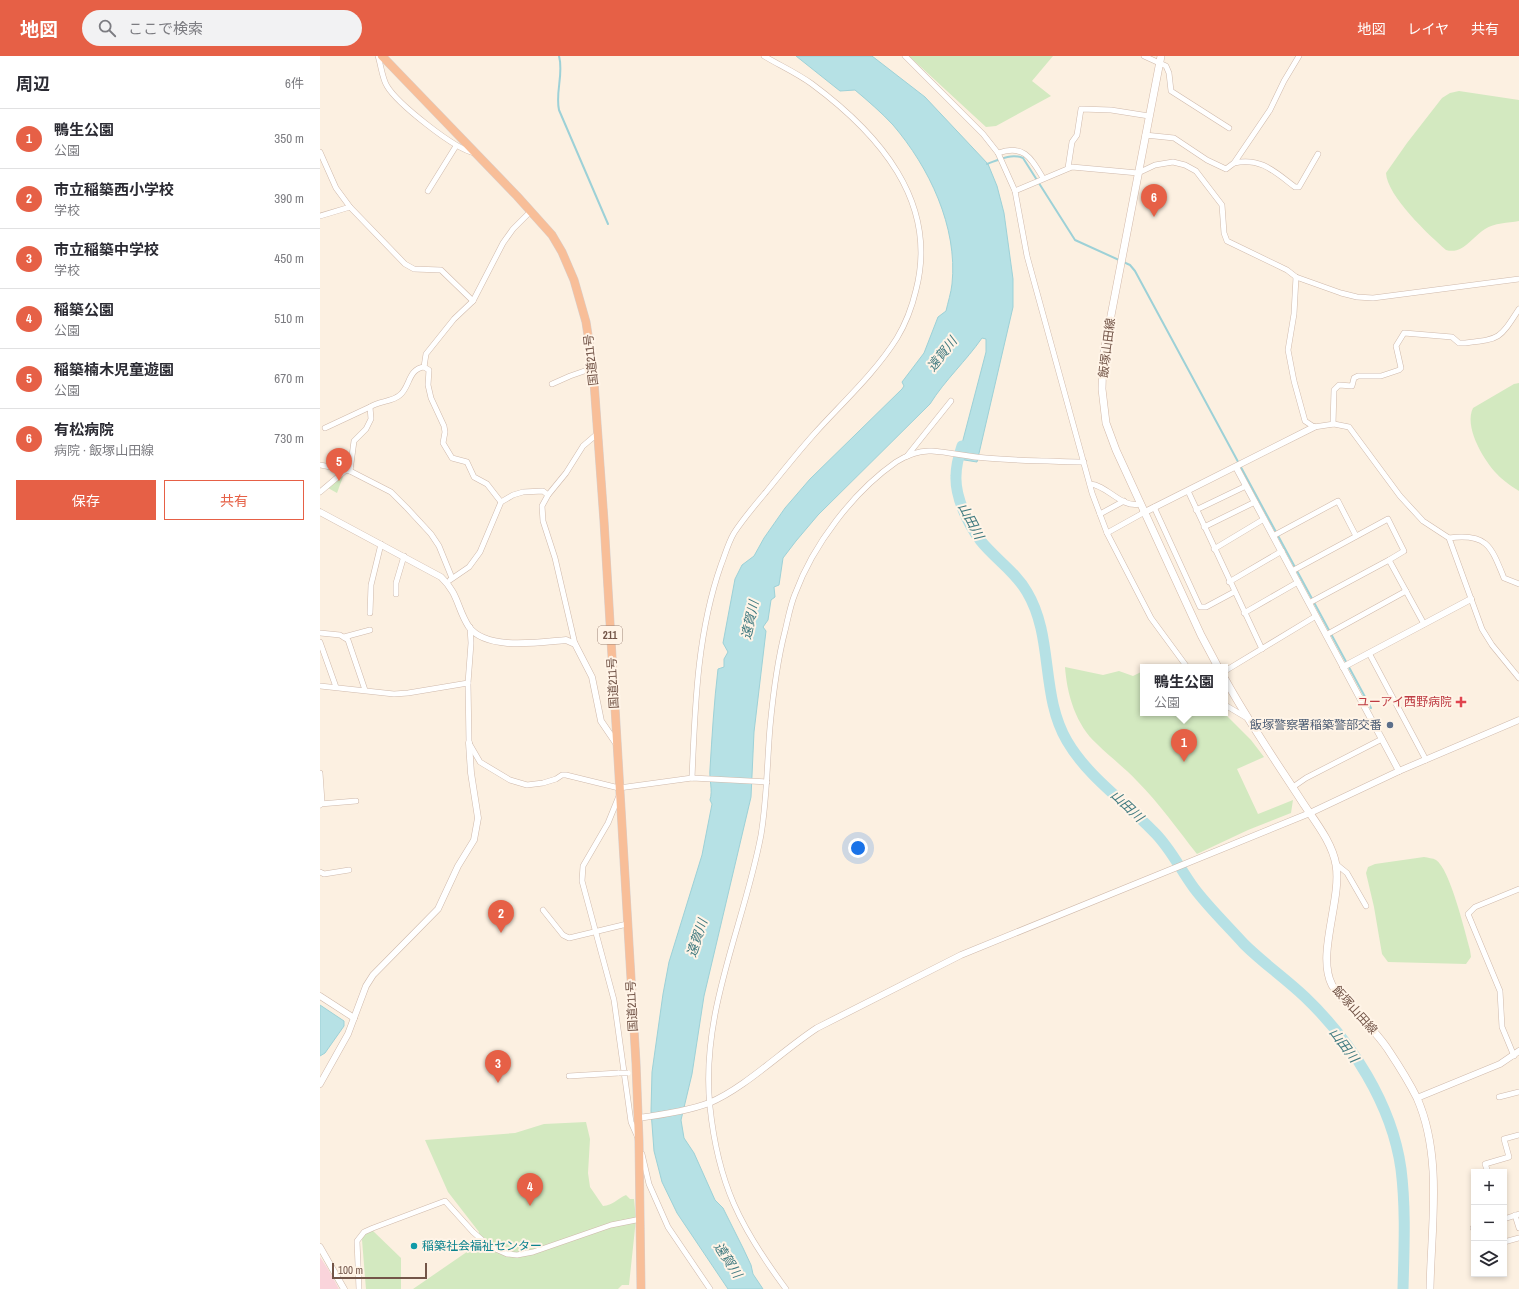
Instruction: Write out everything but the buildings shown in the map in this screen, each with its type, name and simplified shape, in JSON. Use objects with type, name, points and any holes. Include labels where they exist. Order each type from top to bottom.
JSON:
[{"type":"highway","name":"国道211号","points":[[382,56],[476,153],[552,235],[562,252],[574,280],[586,322],[593,368],[619,791],[627,924],[632,1072],[640,1117],[641,1289]]},
{"type":"main road","name":"飯塚山田線","points":[[1160,59],[1103,357],[1102,388],[1106,423],[1116,450],[1143,513],[1216,664]]},
{"type":"main road","name":"飯塚山田線","points":[[1228,684],[1247,718],[1310,813],[1326,840],[1336,864],[1337,878],[1328,954],[1328,973],[1332,985],[1340,996],[1375,1031],[1389,1050],[1417,1098],[1431,1152],[1433,1213],[1430,1289]]},
{"type":"street","points":[[378,56],[388,87],[418,116],[456,146],[476,153]]},
{"type":"street","points":[[694,778],[695,715],[704,633],[716,580],[734,534],[814,434],[859,385],[897,338],[908,317],[913,301],[921,261],[920,239],[913,203],[905,184],[890,160],[849,115],[811,83],[764,56]]},
{"type":"street","points":[[905,56],[982,134],[998,153],[1015,191],[1027,256],[1090,484],[1100,514],[1107,533],[1151,618],[1185,664]]},
{"type":"street","points":[[1144,56],[1160,59],[1166,66],[1169,73],[1171,91],[1229,128]]},
{"type":"street","points":[[1146,135],[1174,138],[1207,160],[1226,169],[1234,163],[1270,110],[1284,81],[1299,56]]},
{"type":"street","points":[[1068,168],[1072,142],[1077,135],[1082,109],[1111,110],[1149,116]]},
{"type":"street","points":[[428,191],[456,146]]},
{"type":"street","points":[[998,153],[1009,150],[1022,152],[1028,157],[1042,179]]},
{"type":"street","points":[[320,152],[336,188],[350,207],[405,264],[414,269],[441,270],[473,301]]},
{"type":"street","points":[[1234,163],[1255,161],[1273,170],[1295,187],[1299,187],[1318,154]]},
{"type":"street","points":[[1015,191],[1068,168],[1077,166],[1138,173],[1155,165],[1172,162],[1185,165],[1196,172],[1222,205],[1224,233],[1227,241],[1287,270],[1296,277],[1341,293],[1357,297],[1373,298],[1519,279]]},
{"type":"street","points":[[320,216],[350,207]]},
{"type":"street","points":[[424,367],[426,354],[454,319],[473,301],[503,243],[513,229],[531,211]]},
{"type":"street","points":[[1296,277],[1294,314],[1288,350],[1289,361],[1302,416],[1305,421],[1314,427]]},
{"type":"street","points":[[1333,424],[1334,390],[1339,385],[1352,386],[1354,378],[1358,376],[1381,376],[1399,370],[1401,368],[1396,346],[1404,333],[1452,337],[1460,343],[1496,338],[1505,329],[1519,309]]},
{"type":"street","points":[[325,428],[370,407],[399,396],[404,391],[414,372],[417,369],[424,367],[429,370],[428,385],[431,398],[444,426],[445,432],[443,443],[452,458],[467,462],[474,477],[487,484],[501,502]]},
{"type":"street","points":[[552,384],[593,368]]},
{"type":"street","points":[[907,456],[951,401]]},
{"type":"street","points":[[320,492],[348,471],[354,441],[366,429],[371,419],[370,407]]},
{"type":"street","points":[[1107,533],[1154,507],[1314,427],[1333,424],[1349,427],[1400,496],[1423,520],[1449,538],[1482,629],[1492,645],[1519,678]]},
{"type":"street","points":[[597,434],[583,446],[566,474],[548,495],[544,501],[542,512],[555,558],[575,644],[592,677],[601,721],[616,743]]},
{"type":"street","points":[[786,1289],[760,1254],[747,1232],[724,1182],[715,1148],[709,1103],[709,1063],[716,1009],[728,954],[752,874],[761,835],[770,728],[779,656],[794,597],[809,560],[829,531],[852,502],[880,475],[907,456],[931,451],[988,458],[1084,462]]},
{"type":"street","points":[[320,465],[348,471],[391,492],[431,534],[439,546],[453,589],[470,627],[471,643],[468,683],[469,743],[471,773],[478,818],[474,840],[458,866],[438,909],[373,975],[366,986],[348,1034],[320,1084]]},
{"type":"street","points":[[1236,467],[1399,771]]},
{"type":"street","points":[[1090,484],[1096,484],[1124,501],[1135,505],[1139,504]]},
{"type":"street","points":[[1196,510],[1246,486]]},
{"type":"street","points":[[450,581],[468,567],[480,552],[501,502],[513,494],[523,492],[543,491],[548,495]]},
{"type":"street","points":[[1188,491],[1229,582],[1262,649]]},
{"type":"street","points":[[1100,514],[1124,501]]},
{"type":"street","points":[[1204,527],[1255,502]]},
{"type":"street","points":[[1273,536],[1338,502],[1356,536]]},
{"type":"street","points":[[1154,507],[1200,608],[1206,608],[1234,592]]},
{"type":"street","points":[[320,512],[432,570],[450,581]]},
{"type":"street","points":[[1292,571],[1388,519],[1404,552],[1309,603]]},
{"type":"street","points":[[1214,549],[1264,520]]},
{"type":"street","points":[[1449,538],[1465,536],[1475,537],[1484,543],[1494,553],[1504,578],[1519,584]]},
{"type":"street","points":[[370,613],[371,585],[381,544]]},
{"type":"street","points":[[1229,582],[1282,551]]},
{"type":"street","points":[[396,594],[396,583],[404,556]]},
{"type":"street","points":[[1389,560],[1424,624]]},
{"type":"street","points":[[1244,613],[1298,582]]},
{"type":"street","points":[[1326,634],[1406,591]]},
{"type":"street","points":[[1343,667],[1471,599]]},
{"type":"street","points":[[1228,669],[1316,616]]},
{"type":"street","points":[[470,627],[488,639],[507,644],[566,640],[575,644]]},
{"type":"street","points":[[320,633],[344,636],[370,630]]},
{"type":"street","points":[[344,636],[348,640],[365,690]]},
{"type":"street","points":[[320,642],[336,688]]},
{"type":"street","points":[[1369,653],[1426,760]]},
{"type":"street","points":[[320,686],[408,693],[468,683]]},
{"type":"street","points":[[1228,706],[1247,718]]},
{"type":"street","points":[[640,1117],[709,1103],[744,1082],[796,1042],[817,1028],[961,954],[1310,813],[1399,771],[1519,720]]},
{"type":"street","points":[[1293,787],[1306,778],[1382,739]]},
{"type":"street","points":[[469,743],[480,762],[510,780],[526,785],[543,783],[556,779],[562,775],[619,791],[694,778],[765,782]]},
{"type":"street","points":[[320,773],[322,802],[320,805],[356,801]]},
{"type":"street","points":[[619,791],[608,823],[583,866],[583,889],[614,1000],[631,1122],[639,1141],[649,1184],[668,1227],[710,1289]]},
{"type":"street","points":[[1336,864],[1347,873],[1366,906]]},
{"type":"street","points":[[320,872],[324,874],[349,870]]},
{"type":"street","points":[[1417,1098],[1500,1064],[1516,1054],[1502,1027],[1500,991],[1468,914],[1474,907],[1519,889]]},
{"type":"street","points":[[543,910],[563,935],[569,938],[627,924]]},
{"type":"street","points":[[320,996],[354,1018]]},
{"type":"street","points":[[569,1076],[632,1072]]},
{"type":"street","points":[[1499,1097],[1519,1092]]},
{"type":"street","points":[[1487,1169],[1486,1164],[1509,1157],[1504,1139],[1519,1135]]},
{"type":"street","points":[[359,1289],[358,1237],[373,1228],[445,1201],[473,1232],[489,1246],[507,1254],[517,1255],[533,1252],[611,1225],[641,1219]]},
{"type":"street","points":[[1507,1218],[1517,1215],[1519,1228]]},
{"type":"street","points":[[1507,1241],[1519,1238]]},
{"type":"street","points":[[320,1247],[344,1289]]},
{"type":"shaded area","points":[[320,1257],[328,1269],[339,1289],[320,1289]]},
{"type":"green space","points":[[909,56],[1053,56],[1032,81],[1051,96],[996,126],[986,127]]},
{"type":"green space","points":[[1459,91],[1519,100],[1519,221],[1497,224],[1489,227],[1480,232],[1462,248],[1452,251],[1446,250],[1401,204],[1393,193],[1386,173],[1442,98],[1450,93]]},
{"type":"green space","points":[[1519,383],[1519,491],[1509,485],[1490,466],[1476,441],[1471,423],[1471,415],[1473,408],[1514,384]]},
{"type":"green space","points":[[344,474],[337,493],[328,488]]},
{"type":"green space","points":[[1065,667],[1103,675],[1119,671],[1133,676],[1140,672],[1140,716],[1227,716],[1251,740],[1264,757],[1237,769],[1258,814],[1293,800],[1291,813],[1248,830],[1197,854],[1161,807],[1145,789],[1097,744],[1083,728],[1070,699]]},
{"type":"green space","points":[[1424,857],[1435,859],[1447,875],[1461,916],[1470,950],[1471,957],[1466,964],[1388,962],[1382,954],[1374,907],[1366,873],[1368,867],[1375,864]]},
{"type":"green space","points":[[586,1122],[590,1139],[588,1173],[590,1187],[603,1206],[626,1195],[630,1199],[634,1199],[636,1219],[629,1285],[622,1285],[618,1289],[413,1289],[474,1247],[479,1232],[448,1192],[425,1140],[515,1133],[544,1124]]},
{"type":"green space","points":[[372,1230],[401,1258],[401,1289],[366,1289],[362,1240],[364,1234]]},
{"type":"water","name":"遠賀川","points":[[796,56],[872,56],[925,97],[988,164],[997,186],[1004,213],[1013,279],[1013,307],[977,462],[958,459],[986,352],[986,339],[982,338],[930,404],[818,515],[796,541],[783,558],[779,585],[774,587],[775,597],[771,600],[768,620],[763,627],[766,631],[754,732],[751,797],[704,996],[692,1074],[681,1120],[684,1138],[694,1153],[715,1200],[723,1208],[751,1265],[753,1274],[763,1289],[728,1289],[677,1213],[662,1182],[654,1151],[651,1111],[652,1072],[669,962],[702,855],[712,804],[710,800],[710,773],[718,669],[724,667],[724,659],[728,652],[723,643],[735,579],[742,565],[754,556],[764,538],[785,508],[810,479],[902,389],[904,386],[902,382],[924,353],[938,317],[946,311],[952,284],[953,263],[945,220],[929,179],[906,142],[893,125],[855,90],[840,91]]},
{"type":"water","points":[[320,1005],[344,1021],[344,1026],[325,1053],[320,1056]]},
{"type":"waterway","points":[[559,56],[561,70],[558,96],[559,110],[608,224]]},
{"type":"waterway","points":[[987,164],[1014,156],[1023,158],[1075,240],[1130,265],[1135,271],[1371,708]]},
{"type":"waterway","name":"山田川","points":[[962,446],[956,472],[956,484],[963,510],[975,534],[1017,578],[1027,592],[1035,609],[1041,628],[1053,705],[1067,741],[1085,766],[1159,837],[1170,851],[1189,881],[1212,910],[1244,944],[1305,997],[1322,1014],[1338,1033],[1367,1075],[1389,1121],[1401,1169],[1404,1214],[1403,1289]]},
{"type":"place","name":"有松病院","points":[[1154,217]]},
{"type":"place","name":"稲築楠木児童遊園","points":[[339,481]]},
{"type":"place","name":"ユーアイ西野病院","points":[[1461,702]]},
{"type":"place","name":"飯塚警察署稲築警部交番","points":[[1390,725]]},
{"type":"place","name":"鴨生公園","points":[[1184,762]]},
{"type":"place","name":"市立稲築西小学校","points":[[501,933]]},
{"type":"place","name":"市立稲築中学校","points":[[498,1083]]},
{"type":"place","name":"稲築公園","points":[[530,1206]]},
{"type":"place","name":"稲築社会福祉センター","points":[[414,1246]]}]
